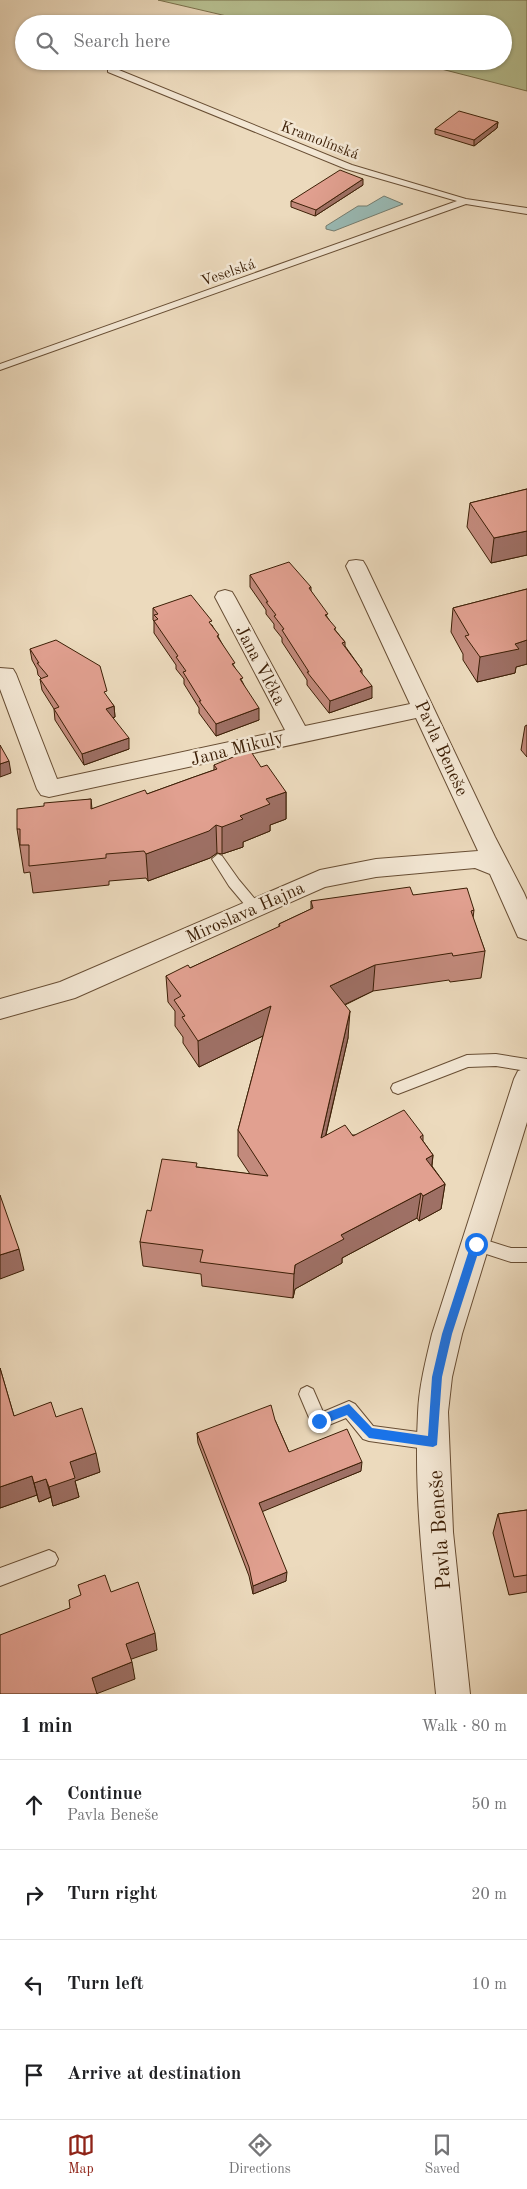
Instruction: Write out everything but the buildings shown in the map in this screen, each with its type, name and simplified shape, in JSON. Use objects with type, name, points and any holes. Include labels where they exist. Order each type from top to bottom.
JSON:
[{"type":"street","name":"Pavla Beneše","points":[[356,566],[512,893],[527,930]]},
{"type":"street","name":"Jana Vlčka","points":[[225,597],[298,733]]},
{"type":"street","name":"Jana Mikuly","points":[[5,674],[50,788],[181,762],[298,733],[424,708]]},
{"type":"street","name":"Miroslava Hajna","points":[[0,1009],[66,991],[320,879],[376,868],[476,859],[499,868]]},
{"type":"street","name":"Pavla Beneše","points":[[453,1694],[437,1532],[433,1442],[437,1377],[447,1334],[527,1079]]},
{"type":"lane","name":"Kramolínská","points":[[111,70],[349,167],[465,201],[527,211]]},
{"type":"lane","name":"Veselská","points":[[0,367],[465,201]]},
{"type":"lane","points":[[218,859],[234,883],[255,908]]},
{"type":"lane","points":[[398,1088],[467,1061],[496,1060],[527,1065]]},
{"type":"lane","points":[[476,1244],[511,1255],[527,1255]]},
{"type":"lane","points":[[307,1394],[319,1421],[349,1409],[369,1433],[433,1442]]},
{"type":"lane","points":[[0,1577],[49,1559]]},
{"type":"green space","points":[[158,0],[527,0],[527,91],[445,70],[512,70],[512,15],[222,15]]},
{"type":"water","points":[[384,196],[403,204],[334,231],[326,229],[326,226],[358,206],[367,206]]},
{"type":"route","points":[[319,1421],[349,1409],[369,1433],[433,1442],[433,1412],[437,1377],[447,1334],[476,1244]]}]
